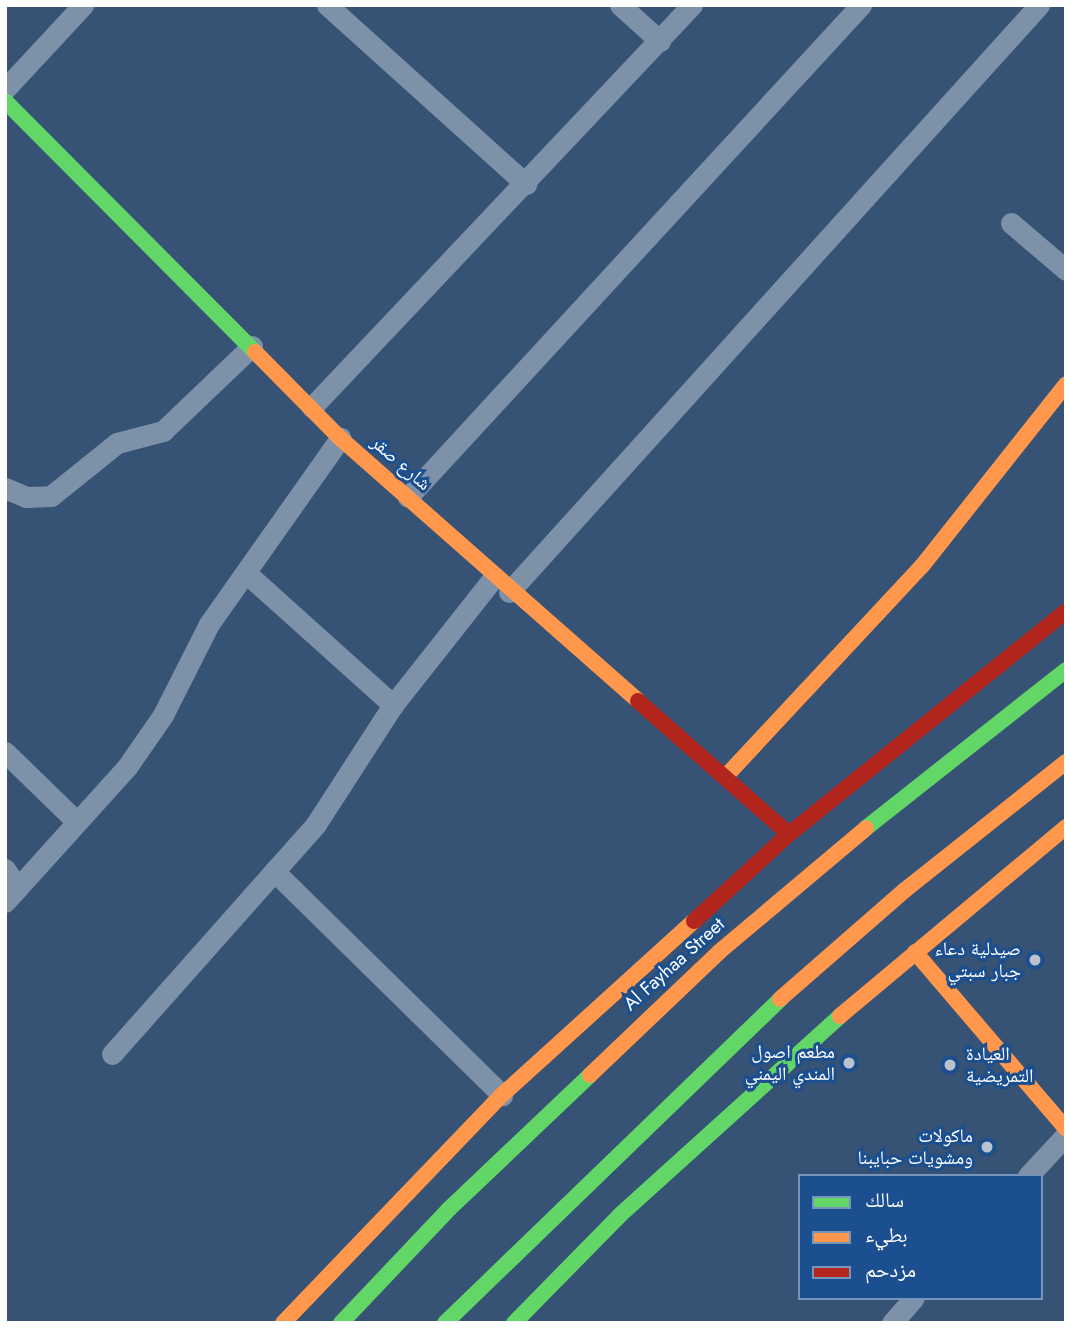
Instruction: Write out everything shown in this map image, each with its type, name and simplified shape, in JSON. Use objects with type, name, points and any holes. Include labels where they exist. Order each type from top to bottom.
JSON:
[{"type":"main road","name":"شارع صقر","points":[[5,101],[252,346],[340,438],[501,584],[726,776],[789,834]]},
{"type":"main road","points":[[726,776],[922,566],[1066,384]]},
{"type":"main road","points":[[282,1323],[502,1095],[789,834],[1066,611]]},
{"type":"main road","name":"Al Fayhaa Street","points":[[341,1323],[526,1118],[624,1038],[777,901],[915,786],[1066,670]]},
{"type":"main road","points":[[445,1323],[589,1180],[824,959],[1066,762]]},
{"type":"main road","points":[[514,1323],[620,1215],[790,1058],[1066,827]]},
{"type":"main road","points":[[915,952],[1066,1129]]},
{"type":"main road","points":[[502,1095],[526,1118]]},
{"type":"main road","points":[[589,1180],[620,1215]]},
{"type":"street","points":[[5,89],[83,5]]},
{"type":"street","points":[[327,5],[526,184]]},
{"type":"street","points":[[620,5],[660,41]]},
{"type":"street","points":[[312,407],[526,184],[692,5]]},
{"type":"street","points":[[408,497],[861,5]]},
{"type":"street","points":[[112,1054],[316,824],[393,705],[501,584],[1039,5]]},
{"type":"street","points":[[1011,223],[1066,271]]},
{"type":"street","points":[[5,488],[26,497],[51,496],[117,443],[163,431],[252,346]]},
{"type":"street","points":[[12,895],[143,745],[209,624],[340,438]]},
{"type":"street","points":[[246,573],[393,705]]},
{"type":"street","points":[[5,752],[76,821]]},
{"type":"street","points":[[5,869],[12,895]]},
{"type":"street","points":[[274,871],[502,1095]]},
{"type":"street","points":[[1030,1174],[1066,1135]]},
{"type":"street","points":[[892,1323],[912,1300]]},
{"type":"traffic: fast","points":[[5,101],[255,352]]},
{"type":"traffic: fast","points":[[866,828],[1066,670]]},
{"type":"traffic: fast","points":[[445,1323],[780,999]]},
{"type":"traffic: fast","points":[[514,1323],[620,1215],[840,1016]]},
{"type":"traffic: fast","points":[[341,1323],[449,1209],[590,1075]]},
{"type":"traffic: slow","points":[[255,352],[340,438],[638,701]]},
{"type":"traffic: slow","points":[[726,776],[922,566],[1066,384]]},
{"type":"traffic: slow","points":[[780,999],[905,890],[1066,762]]},
{"type":"traffic: slow","points":[[840,1016],[1066,827]]},
{"type":"traffic: slow","points":[[590,1075],[719,952],[866,828]]},
{"type":"traffic: slow","points":[[283,1323],[502,1095],[694,921]]},
{"type":"traffic: slow","points":[[915,952],[1066,1129]]},
{"type":"traffic: jam","points":[[694,921],[789,834],[1066,611]]},
{"type":"traffic: jam","points":[[638,701],[789,834]]},
{"type":"place","name":"صيدلية دعاء جبار سبتي","points":[[1035,960]]},
{"type":"place","name":"مطعم اصول المندي اليمني","points":[[849,1063]]},
{"type":"place","name":"العيادة التمريضية","points":[[950,1065]]},
{"type":"place","name":"ماكولات ومشويات حبايبنا","points":[[987,1147]]}]
